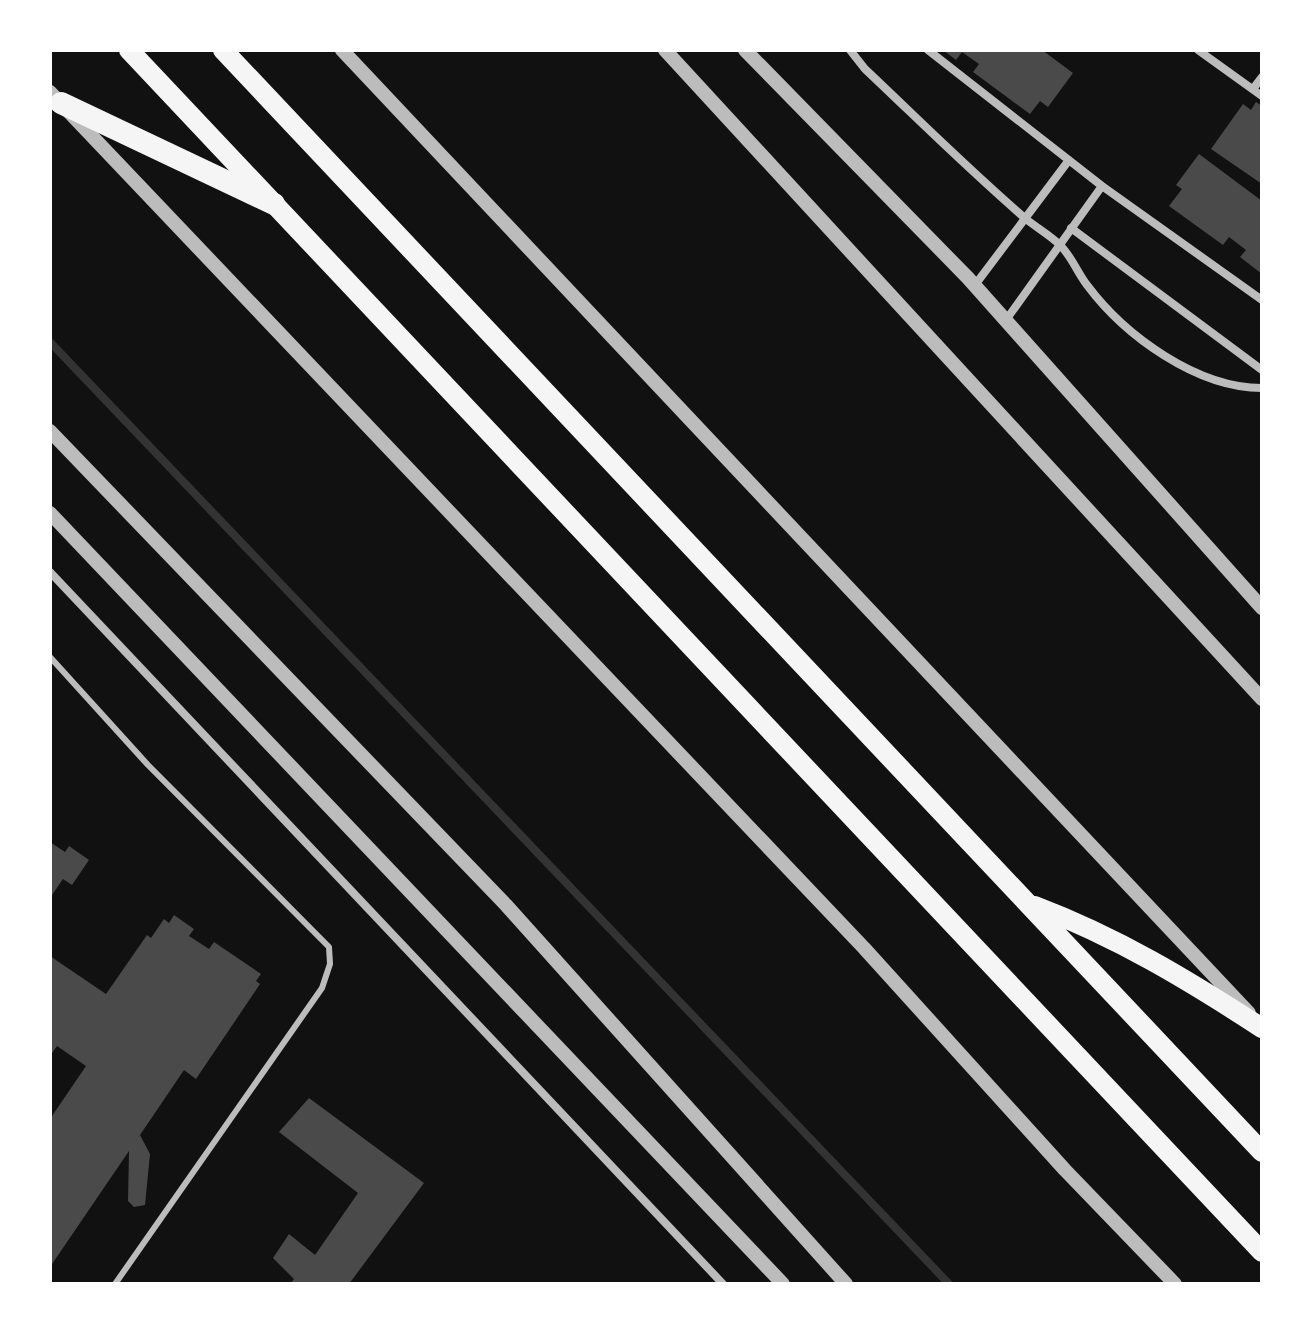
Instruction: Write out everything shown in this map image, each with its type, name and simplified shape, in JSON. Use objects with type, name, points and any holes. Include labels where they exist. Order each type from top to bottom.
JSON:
[{"type":"highway","points":[[129,50],[1262,1252]]},
{"type":"highway","points":[[223,50],[1262,1152]]},
{"type":"highway","points":[[55,98],[274,204]]},
{"type":"highway","points":[[1027,903],[1091,927],[1159,963],[1262,1027]]},
{"type":"street","points":[[342,50],[1262,1027]]},
{"type":"street","points":[[665,50],[1262,699]]},
{"type":"street","points":[[745,50],[975,285],[1262,608]]},
{"type":"street","points":[[850,50],[865,69],[1027,219],[1060,244],[1086,284],[1132,332],[1173,359],[1202,373],[1235,385],[1262,388]]},
{"type":"street","points":[[928,50],[1102,186],[1262,300]]},
{"type":"street","points":[[1198,50],[1262,96]]},
{"type":"street","points":[[1253,89],[1262,77]]},
{"type":"street","points":[[55,98],[864,948],[1065,1170],[1175,1284]]},
{"type":"street","points":[[975,285],[1069,160]]},
{"type":"street","points":[[1006,320],[1102,186]]},
{"type":"street","points":[[1071,228],[1262,370]]},
{"type":"street","points":[[50,431],[506,905],[846,1284]]},
{"type":"street","points":[[50,513],[783,1284]]},
{"type":"street","points":[[50,572],[723,1284]]},
{"type":"lane","points":[[50,657],[148,765],[329,947],[330,956],[322,988],[115,1284]]},
{"type":"building","points":[[943,50],[1042,50],[1073,73],[1048,107],[1040,101],[1030,114],[973,72],[979,64],[962,52],[956,60]]},
{"type":"building","points":[[1256,102],[1262,106],[1262,184],[1211,149],[1243,104],[1251,110]]},
{"type":"building","points":[[1199,154],[1262,201],[1262,274],[1240,257],[1246,250],[1229,237],[1223,245],[1169,206],[1182,189],[1176,185]]},
{"type":"building","points":[[50,842],[65,852],[69,846],[89,860],[72,885],[63,879],[50,898]]},
{"type":"building","points":[[174,915],[194,929],[189,936],[209,949],[214,942],[261,974],[256,981],[260,984],[196,1079],[184,1070],[140,1135],[150,1154],[145,1205],[134,1207],[128,1201],[129,1151],[50,1267],[50,1119],[86,1066],[57,1046],[50,1056],[50,956],[106,994],[147,935],[151,938],[164,919],[169,923]]},
{"type":"building","points":[[309,1098],[424,1183],[349,1284],[290,1284],[294,1279],[273,1258],[289,1234],[315,1255],[358,1193],[279,1132]]},
{"type":"waterway","points":[[50,342],[949,1284]]}]
